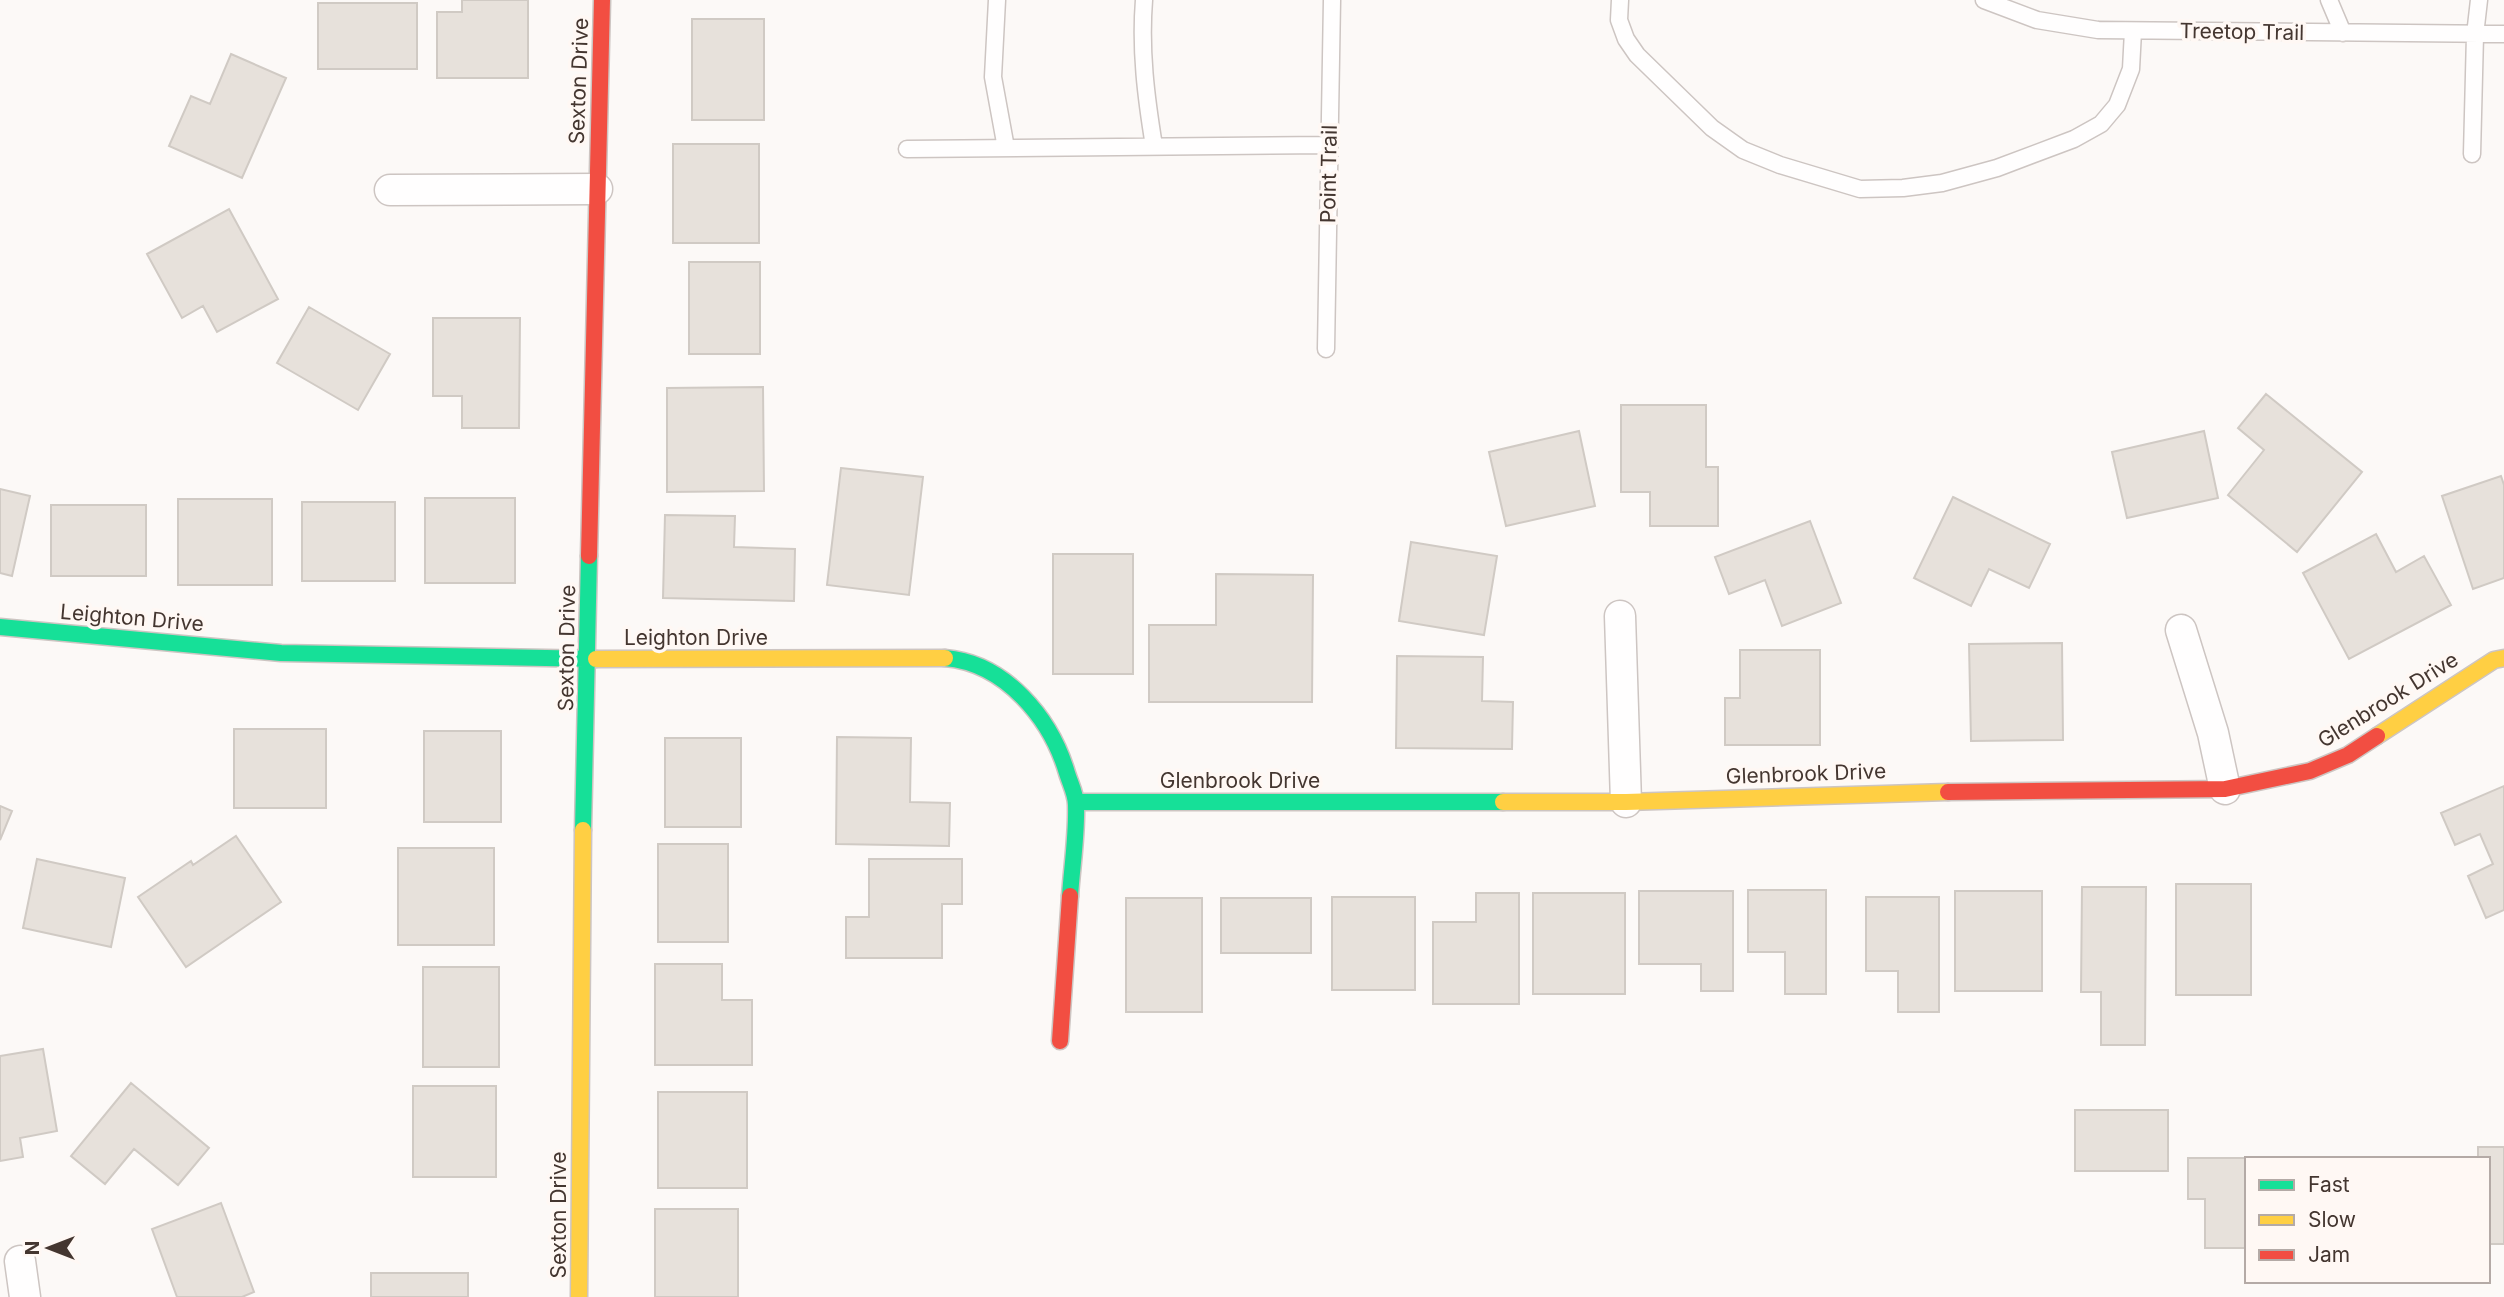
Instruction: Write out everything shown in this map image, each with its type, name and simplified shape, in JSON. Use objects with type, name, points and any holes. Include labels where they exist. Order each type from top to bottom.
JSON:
[{"type":"street","name":"Sexton Drive","points":[[579,1297],[582,883],[602,0]]},
{"type":"street","points":[[390,190],[597,189]]},
{"type":"street","points":[[1620,616],[1626,802]]},
{"type":"street","name":"Leighton Drive","points":[[0,627],[281,653],[587,659],[931,657],[956,659],[981,668],[1020,693],[1039,716],[1060,750],[1076,802],[1060,1041]]},
{"type":"street","points":[[2180,630],[2213,733],[2225,789]]},
{"type":"street","name":"Glenbrook Drive","points":[[1076,802],[1626,802],[1872,793],[2225,789],[2310,771],[2348,755],[2455,684],[2494,660],[2504,658]]},
{"type":"street","points":[[20,1261],[25,1297]]},
{"type":"lane","points":[[997,0],[993,77],[1006,148]]},
{"type":"lane","points":[[1144,0],[1141,36],[1143,82],[1154,146]]},
{"type":"lane","name":"Point Trail","points":[[1326,349],[1332,0]]},
{"type":"lane","points":[[1620,0],[1619,20],[1626,39],[1637,55],[1712,128],[1743,150],[1780,165],[1860,189],[1942,183],[1997,167],[2074,139],[2101,124],[2117,106],[2131,69],[2133,31]]},
{"type":"lane","name":"Treetop Trail","points":[[1984,0],[2037,20],[2098,30],[2504,34]]},
{"type":"lane","points":[[2329,0],[2343,33]]},
{"type":"lane","points":[[2472,153],[2475,35],[2479,0]]},
{"type":"lane","points":[[907,149],[1329,145]]},
{"type":"building","points":[[462,0],[528,0],[528,78],[437,78],[437,12],[462,12]]},
{"type":"building","points":[[318,3],[417,3],[417,69],[318,69]]},
{"type":"building","points":[[692,19],[764,19],[764,120],[692,120]]},
{"type":"building","points":[[231,54],[286,78],[242,178],[169,146],[191,96],[210,104]]},
{"type":"building","points":[[673,144],[759,144],[759,243],[673,243]]},
{"type":"building","points":[[229,209],[278,299],[217,332],[203,306],[182,318],[147,254]]},
{"type":"building","points":[[689,262],[760,262],[760,354],[689,354]]},
{"type":"building","points":[[309,307],[390,354],[358,410],[277,363]]},
{"type":"building","points":[[433,318],[520,318],[519,428],[462,428],[462,396],[433,396]]},
{"type":"building","points":[[763,387],[764,491],[667,492],[667,388]]},
{"type":"building","points":[[2266,394],[2362,472],[2297,552],[2228,495],[2264,450],[2238,428]]},
{"type":"building","points":[[1621,405],[1706,405],[1706,467],[1718,467],[1718,526],[1650,526],[1650,492],[1621,492]]},
{"type":"building","points":[[1579,431],[1595,506],[1506,526],[1489,452]]},
{"type":"building","points":[[2204,431],[2218,498],[2127,518],[2112,452]]},
{"type":"building","points":[[841,468],[923,477],[909,595],[827,585]]},
{"type":"building","points":[[2501,476],[2504,485],[2504,578],[2473,589],[2442,496]]},
{"type":"building","points":[[0,489],[30,496],[12,576],[0,573]]},
{"type":"building","points":[[1953,497],[2050,544],[2029,588],[1989,569],[1971,606],[1914,578]]},
{"type":"building","points":[[425,498],[515,498],[515,583],[425,583]]},
{"type":"building","points":[[178,499],[272,499],[272,585],[178,585]]},
{"type":"building","points":[[302,502],[395,502],[395,581],[302,581]]},
{"type":"building","points":[[51,505],[146,505],[146,576],[51,576]]},
{"type":"building","points":[[665,515],[735,516],[734,547],[795,549],[794,601],[663,598]]},
{"type":"building","points":[[1810,521],[1841,603],[1782,626],[1765,580],[1729,594],[1715,557]]},
{"type":"building","points":[[2376,534],[2396,572],[2424,556],[2451,605],[2349,659],[2303,573]]},
{"type":"building","points":[[1411,542],[1497,556],[1484,635],[1399,621]]},
{"type":"building","points":[[1053,554],[1133,554],[1133,674],[1053,674]]},
{"type":"building","points":[[1216,574],[1313,575],[1312,702],[1149,702],[1149,625],[1216,625]]},
{"type":"building","points":[[2062,643],[2063,740],[1971,741],[1969,644]]},
{"type":"building","points":[[1740,650],[1820,650],[1820,745],[1725,745],[1725,698],[1740,698]]},
{"type":"building","points":[[1397,656],[1483,657],[1482,701],[1513,702],[1512,749],[1396,748]]},
{"type":"building","points":[[234,729],[326,729],[326,808],[234,808]]},
{"type":"building","points":[[424,731],[501,731],[501,822],[424,822]]},
{"type":"building","points":[[837,737],[911,738],[910,802],[950,803],[949,846],[836,844]]},
{"type":"building","points":[[665,738],[741,738],[741,827],[665,827]]},
{"type":"building","points":[[2504,786],[2504,910],[2486,918],[2468,876],[2493,864],[2480,834],[2455,845],[2441,813]]},
{"type":"building","points":[[0,806],[12,811],[0,840]]},
{"type":"building","points":[[236,836],[281,902],[186,967],[138,897],[191,861],[193,865]]},
{"type":"building","points":[[658,844],[728,844],[728,942],[658,942]]},
{"type":"building","points":[[398,848],[494,848],[494,945],[398,945]]},
{"type":"building","points":[[37,859],[125,878],[111,947],[23,928]]},
{"type":"building","points":[[869,859],[962,859],[962,904],[942,904],[942,958],[846,958],[846,917],[869,917]]},
{"type":"building","points":[[2176,884],[2251,884],[2251,995],[2176,995]]},
{"type":"building","points":[[2082,887],[2146,887],[2145,1045],[2101,1045],[2101,992],[2081,992]]},
{"type":"building","points":[[1748,890],[1826,890],[1826,994],[1785,994],[1785,952],[1748,952]]},
{"type":"building","points":[[1639,891],[1733,891],[1733,991],[1701,991],[1701,964],[1639,964]]},
{"type":"building","points":[[1955,891],[2042,891],[2042,991],[1955,991]]},
{"type":"building","points":[[1476,893],[1519,893],[1519,1004],[1433,1004],[1433,922],[1476,922]]},
{"type":"building","points":[[1533,893],[1625,893],[1625,994],[1533,994]]},
{"type":"building","points":[[1332,897],[1415,897],[1415,990],[1332,990]]},
{"type":"building","points":[[1866,897],[1939,897],[1939,1012],[1898,1012],[1898,971],[1866,971]]},
{"type":"building","points":[[1126,898],[1202,898],[1202,1012],[1126,1012]]},
{"type":"building","points":[[1221,898],[1311,898],[1311,953],[1221,953]]},
{"type":"building","points":[[655,964],[722,964],[722,1000],[752,1000],[752,1065],[655,1065]]},
{"type":"building","points":[[423,967],[499,967],[499,1067],[423,1067]]},
{"type":"building","points":[[43,1049],[57,1131],[20,1138],[23,1157],[0,1161],[0,1056]]},
{"type":"building","points":[[131,1083],[209,1148],[178,1185],[134,1149],[105,1184],[71,1156]]},
{"type":"building","points":[[413,1086],[496,1086],[496,1177],[413,1177]]},
{"type":"building","points":[[658,1092],[747,1092],[747,1188],[658,1188]]},
{"type":"building","points":[[2075,1110],[2168,1110],[2168,1171],[2075,1171]]},
{"type":"building","points":[[2478,1147],[2504,1147],[2504,1244],[2490,1244],[2490,1157],[2478,1157]]},
{"type":"building","points":[[2188,1158],[2245,1158],[2245,1248],[2205,1248],[2205,1199],[2188,1199]]},
{"type":"building","points":[[221,1203],[254,1292],[242,1297],[177,1297],[152,1229]]},
{"type":"building","points":[[655,1209],[738,1209],[738,1297],[655,1297]]},
{"type":"building","points":[[371,1273],[468,1273],[468,1297],[371,1297]]},
{"type":"traffic: fast","points":[[583,830],[589,556]]},
{"type":"traffic: fast","points":[[0,627],[281,653],[596,659]]},
{"type":"traffic: fast","points":[[945,658],[988,670],[1006,682],[1023,697],[1050,733],[1060,753],[1076,801],[1070,896]]},
{"type":"traffic: fast","points":[[1076,802],[1503,802]]},
{"type":"traffic: slow","points":[[596,659],[945,658]]},
{"type":"traffic: slow","points":[[2377,736],[2494,660],[2504,658]]},
{"type":"traffic: slow","points":[[1503,802],[1626,802],[1948,792]]},
{"type":"traffic: slow","points":[[579,1297],[583,830]]},
{"type":"traffic: jam","points":[[589,556],[602,0]]},
{"type":"traffic: jam","points":[[1948,792],[2225,789],[2310,771],[2348,755],[2377,736]]},
{"type":"traffic: jam","points":[[1060,1041],[1070,896]]}]
